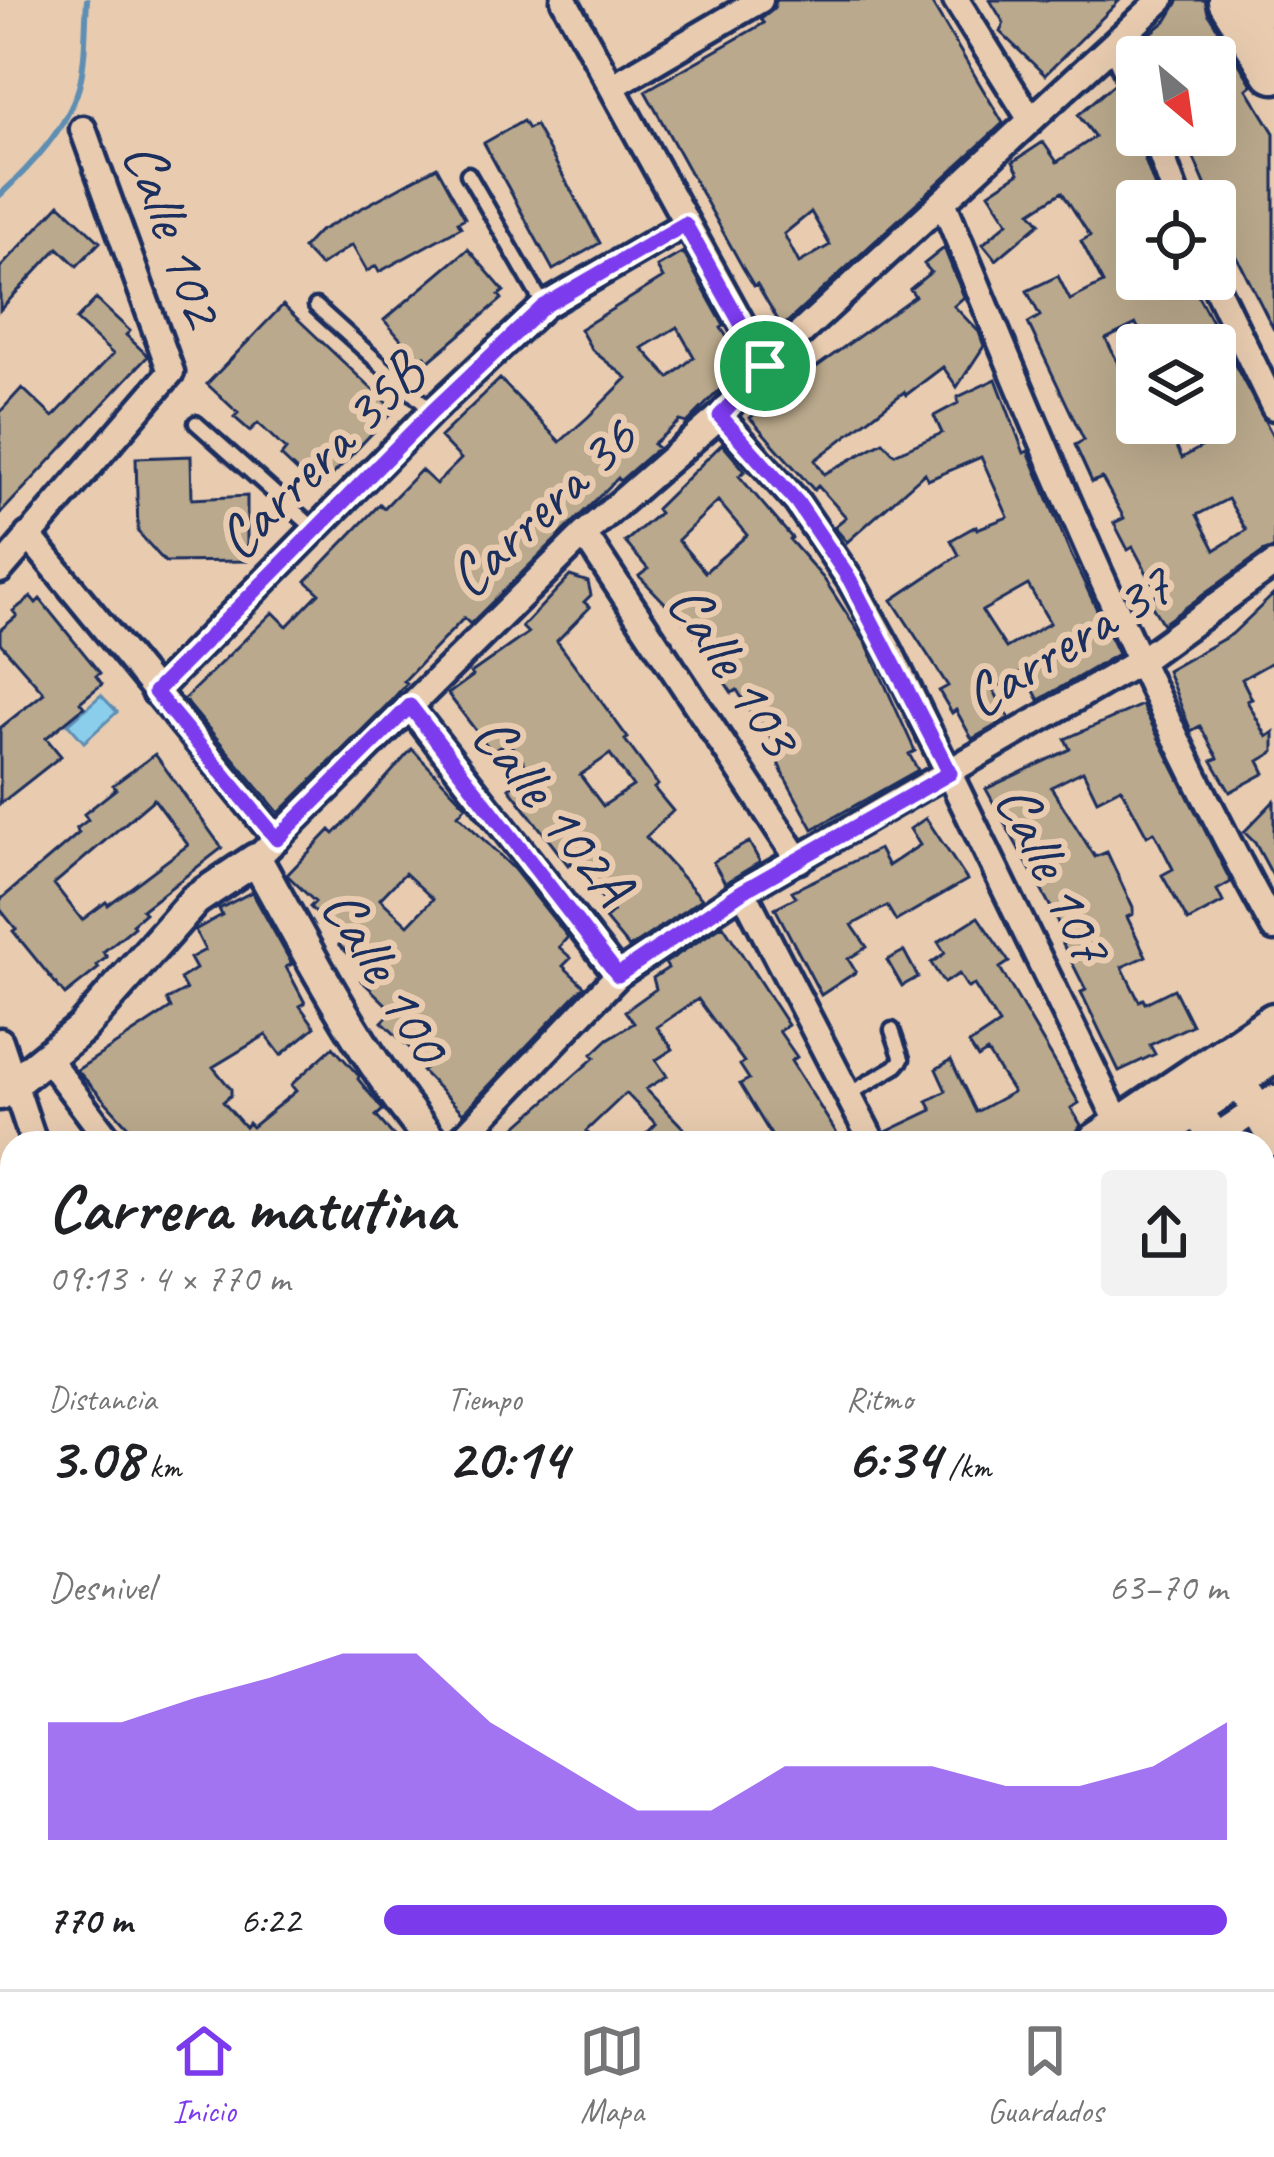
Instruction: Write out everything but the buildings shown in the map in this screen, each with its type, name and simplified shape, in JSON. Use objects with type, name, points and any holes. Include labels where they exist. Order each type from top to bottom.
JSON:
[{"type":"highway","points":[[1230,0],[1274,71]]},
{"type":"main road","points":[[1249,1086],[1274,1022]]},
{"type":"main road","points":[[1165,1131],[1203,1124],[1249,1086],[1274,1054]]},
{"type":"street","points":[[563,0],[765,366]]},
{"type":"street","points":[[613,86],[760,0]]},
{"type":"street","points":[[956,0],[1031,120]]},
{"type":"street","name":"Carrera 36","points":[[8,1089],[128,980],[195,900],[266,849],[584,534],[720,416],[765,366],[1162,0]]},
{"type":"street","points":[[1114,43],[1116,48]]},
{"type":"street","name":"Calle 102","points":[[28,536],[171,373],[83,129]]},
{"type":"street","points":[[944,204],[1037,435],[1140,662],[1214,820],[1274,928]]},
{"type":"street","name":"Carrera 35B","points":[[150,697],[432,412],[544,306],[685,224]]},
{"type":"street","points":[[1222,300],[1274,407]]},
{"type":"street","name":"Calle 107","points":[[720,416],[797,502],[850,580],[950,773],[1117,1131]]},
{"type":"street","name":"Calle 103","points":[[584,534],[799,860]]},
{"type":"street","points":[[0,570],[28,536]]},
{"type":"street","name":"Calle 100","points":[[28,536],[266,849],[332,995],[423,1131]]},
{"type":"street","name":"Carrera 37","points":[[469,1131],[618,975],[743,891],[1140,662],[1274,564]]},
{"type":"street","name":"Calle 102A","points":[[410,706],[618,975]]},
{"type":"street","points":[[743,891],[867,1131]]},
{"type":"street","points":[[0,1041],[8,1089],[28,1131]]},
{"type":"street","points":[[47,1058],[102,1131]]},
{"type":"street","points":[[1203,1124],[1249,1086],[1270,1131]]},
{"type":"lane","points":[[468,174],[544,306]]},
{"type":"lane","points":[[316,306],[432,412]]},
{"type":"lane","points":[[196,423],[316,530]]},
{"type":"lane","points":[[848,1094],[902,1059],[892,1030]]},
{"type":"water","points":[[101,695],[117,712],[84,742],[68,724]]},
{"type":"waterway","points":[[0,195],[47,146],[73,102],[83,66],[87,0]]},
{"type":"route","points":[[685,224],[765,366],[720,416],[797,502],[850,580],[950,773],[743,891],[618,975],[410,706],[277,839],[155,692],[432,412],[544,306],[685,224]]}]
